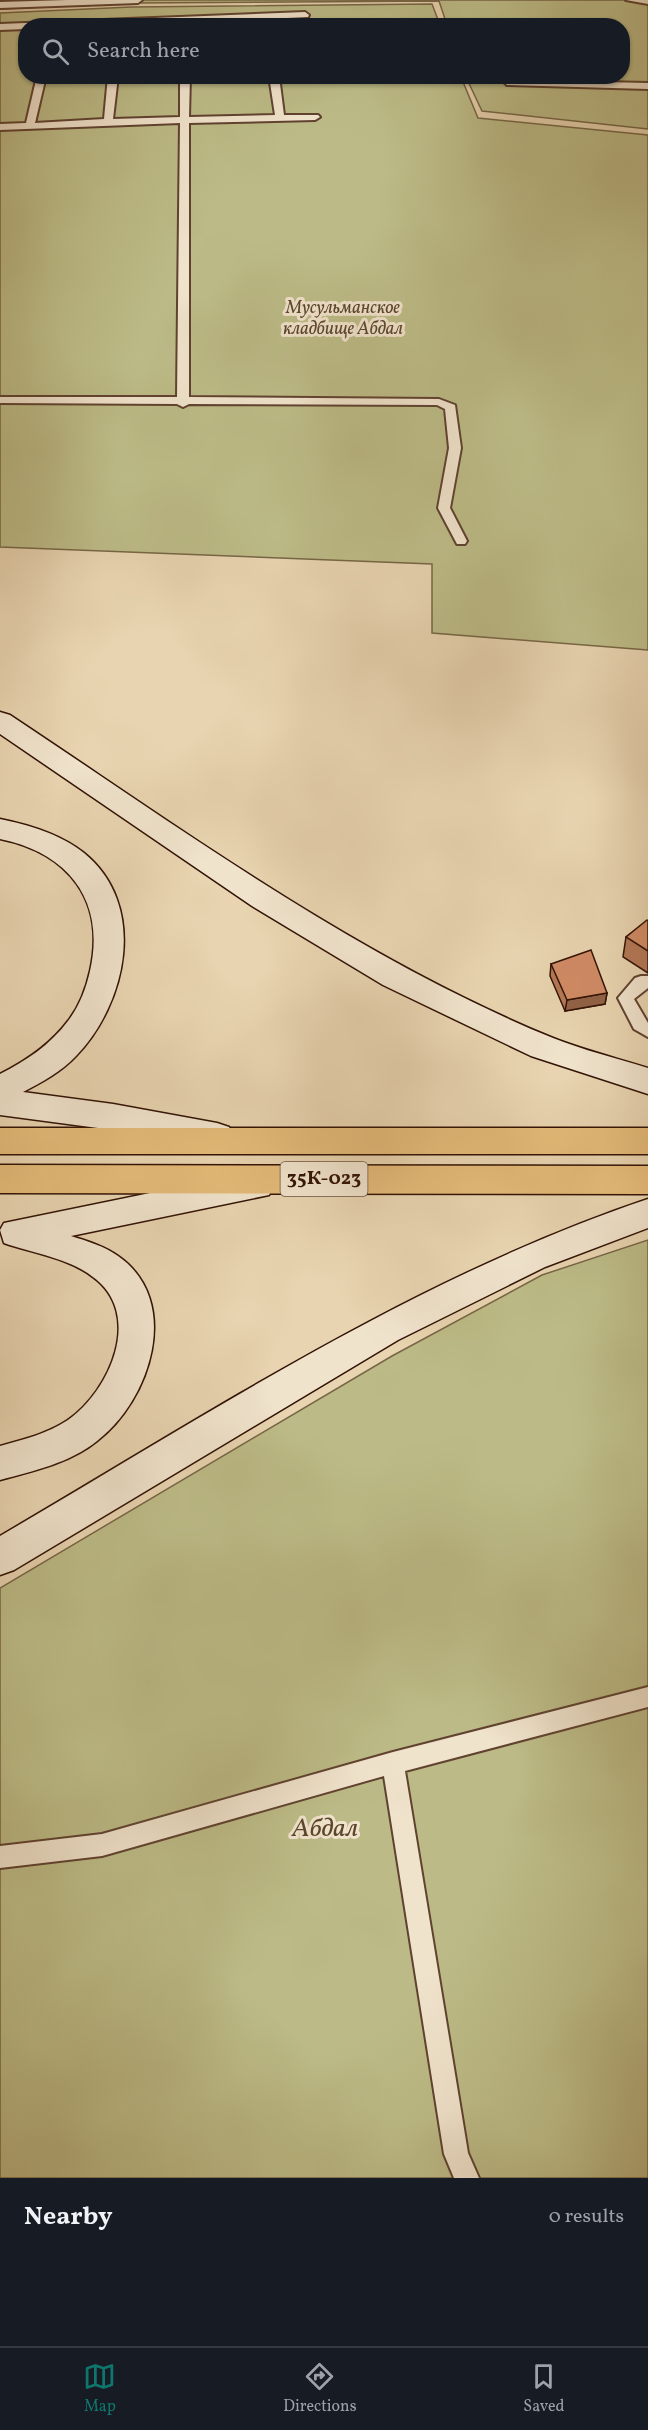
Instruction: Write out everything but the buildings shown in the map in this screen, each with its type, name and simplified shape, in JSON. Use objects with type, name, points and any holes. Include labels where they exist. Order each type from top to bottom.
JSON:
[{"type":"main road","points":[[0,721],[263,898],[394,977],[542,1047],[648,1081]]},
{"type":"main road","points":[[0,829],[21,833],[55,847],[83,868],[102,897],[109,926],[109,960],[101,989],[88,1019],[66,1047],[37,1071],[0,1089]]},
{"type":"main road","points":[[0,1102],[113,1117],[245,1141]]},
{"type":"main road","name":"35К-023","points":[[0,1141],[648,1141]]},
{"type":"main road","name":"35К-023","points":[[0,1179],[648,1180]]},
{"type":"main road","points":[[8,1233],[285,1179]]},
{"type":"main road","points":[[0,1557],[385,1329],[532,1257],[648,1213]]},
{"type":"main road","points":[[0,1463],[52,1448],[91,1424],[119,1393],[132,1362],[138,1327],[131,1295],[106,1266],[8,1233]]},
{"type":"lane","points":[[0,5],[136,0]]},
{"type":"lane","points":[[630,0],[648,1]]},
{"type":"lane","points":[[285,18],[305,15]]},
{"type":"lane","points":[[0,27],[18,26]]},
{"type":"lane","points":[[30,125],[40,84]]},
{"type":"lane","points":[[108,122],[112,84]]},
{"type":"lane","points":[[182,402],[185,84]]},
{"type":"lane","points":[[275,84],[280,118]]},
{"type":"lane","points":[[556,84],[648,86]]},
{"type":"lane","points":[[0,127],[315,117]]},
{"type":"lane","points":[[0,400],[439,402],[451,407],[455,448],[444,508],[461,541]]},
{"type":"lane","points":[[648,982],[641,982],[626,998],[640,1025],[648,1031]]},
{"type":"lane","points":[[0,1857],[102,1845],[393,1763],[648,1697]]},
{"type":"lane","points":[[393,1763],[456,2154],[467,2178]]},
{"type":"green space","points":[[0,0],[648,0],[648,129],[482,111],[469,84],[630,84],[630,18],[445,18],[439,1],[133,3],[0,9]]},
{"type":"green space","name":"Мусульманское кладбище Абдал","points":[[432,4],[437,18],[18,18],[18,84],[464,84],[478,118],[648,135],[648,650],[432,633],[432,564],[0,547],[0,13],[131,7]]},
{"type":"green space","name":"Абдал","points":[[648,1240],[648,2178],[0,2178],[0,1588],[392,1356],[542,1275]]}]
